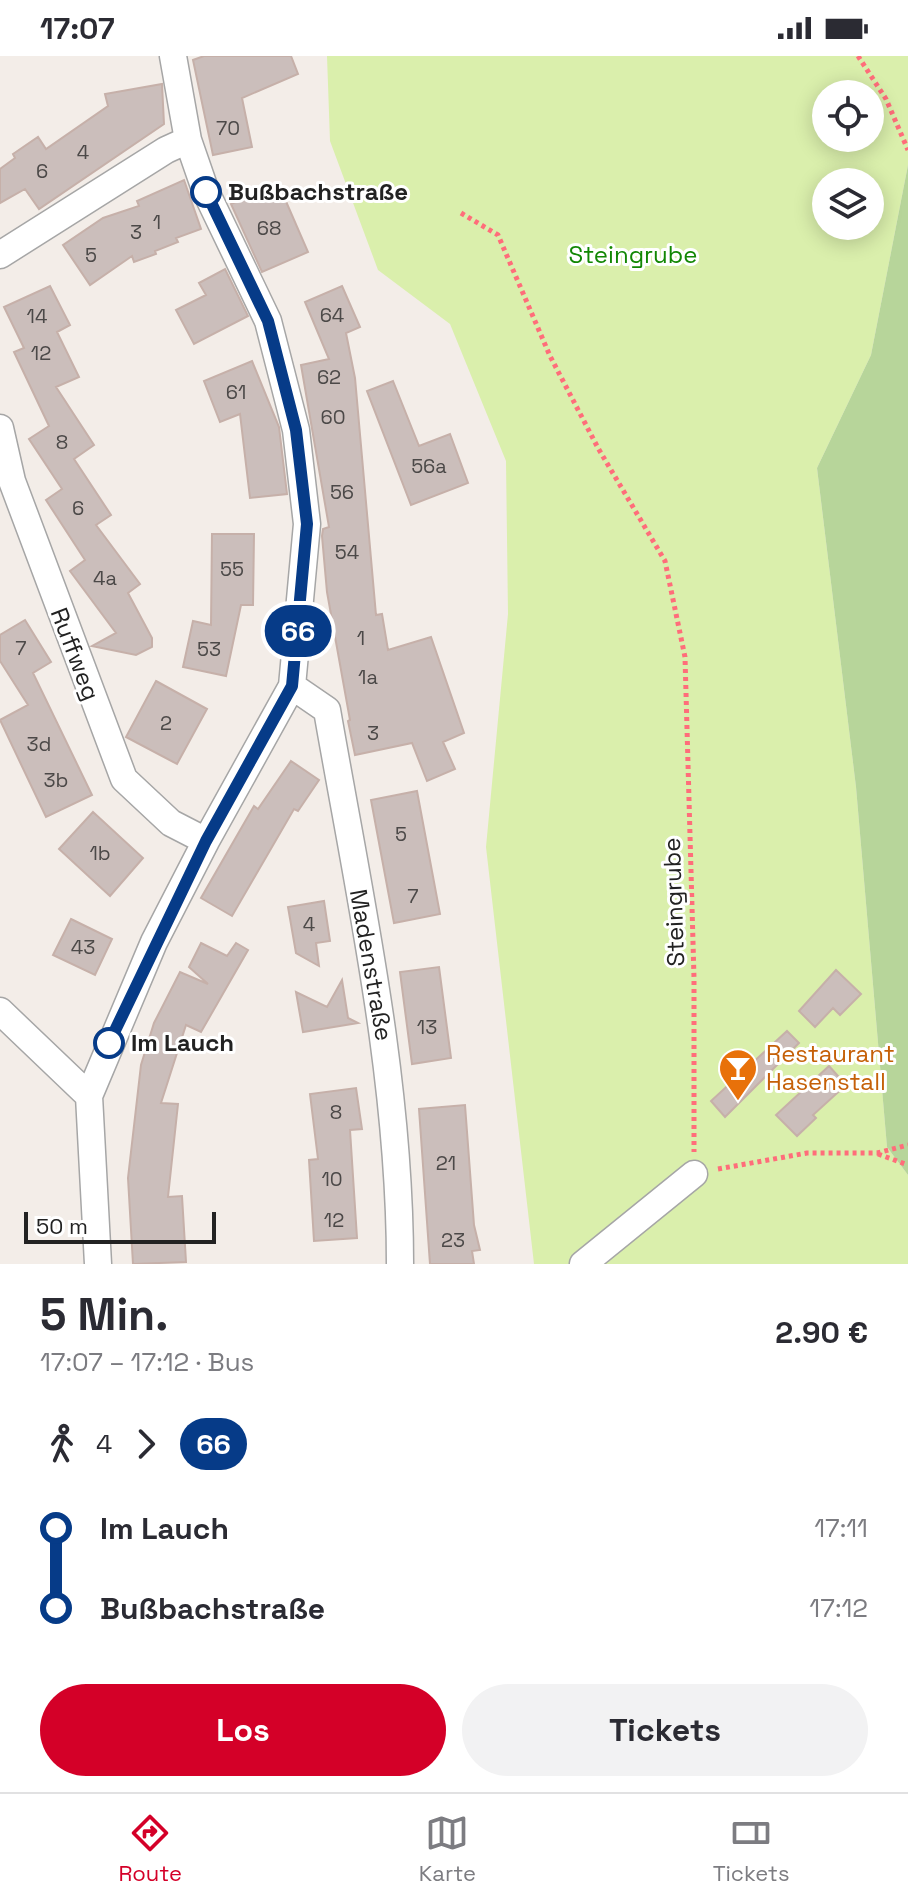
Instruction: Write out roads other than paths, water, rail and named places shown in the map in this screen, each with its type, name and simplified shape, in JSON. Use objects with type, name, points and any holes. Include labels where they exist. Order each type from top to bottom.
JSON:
[{"type":"street","points":[[98,1264],[89,1096],[154,942],[292,686],[307,524],[296,430],[268,321],[206,192],[188,140],[173,56]]},
{"type":"street","points":[[0,255],[166,150],[188,140]]},
{"type":"street","name":"Ruffweg","points":[[0,428],[12,481],[124,779],[171,823],[206,841]]},
{"type":"street","name":"Madenstraße","points":[[292,686],[327,710],[391,1085],[400,1196],[400,1264]]},
{"type":"street","points":[[0,1011],[89,1096]]},
{"type":"street","points":[[583,1264],[694,1174]]},
{"type":"place","name":"Bußbachstraße","points":[[206,192]]},
{"type":"place","name":"Im Lauch","points":[[109,1043]]},
{"type":"place","name":"Restaurant Hasenstall","points":[[738,1102]]},
{"type":"park label","name":"Steingrube","points":[[633,255]]}]
